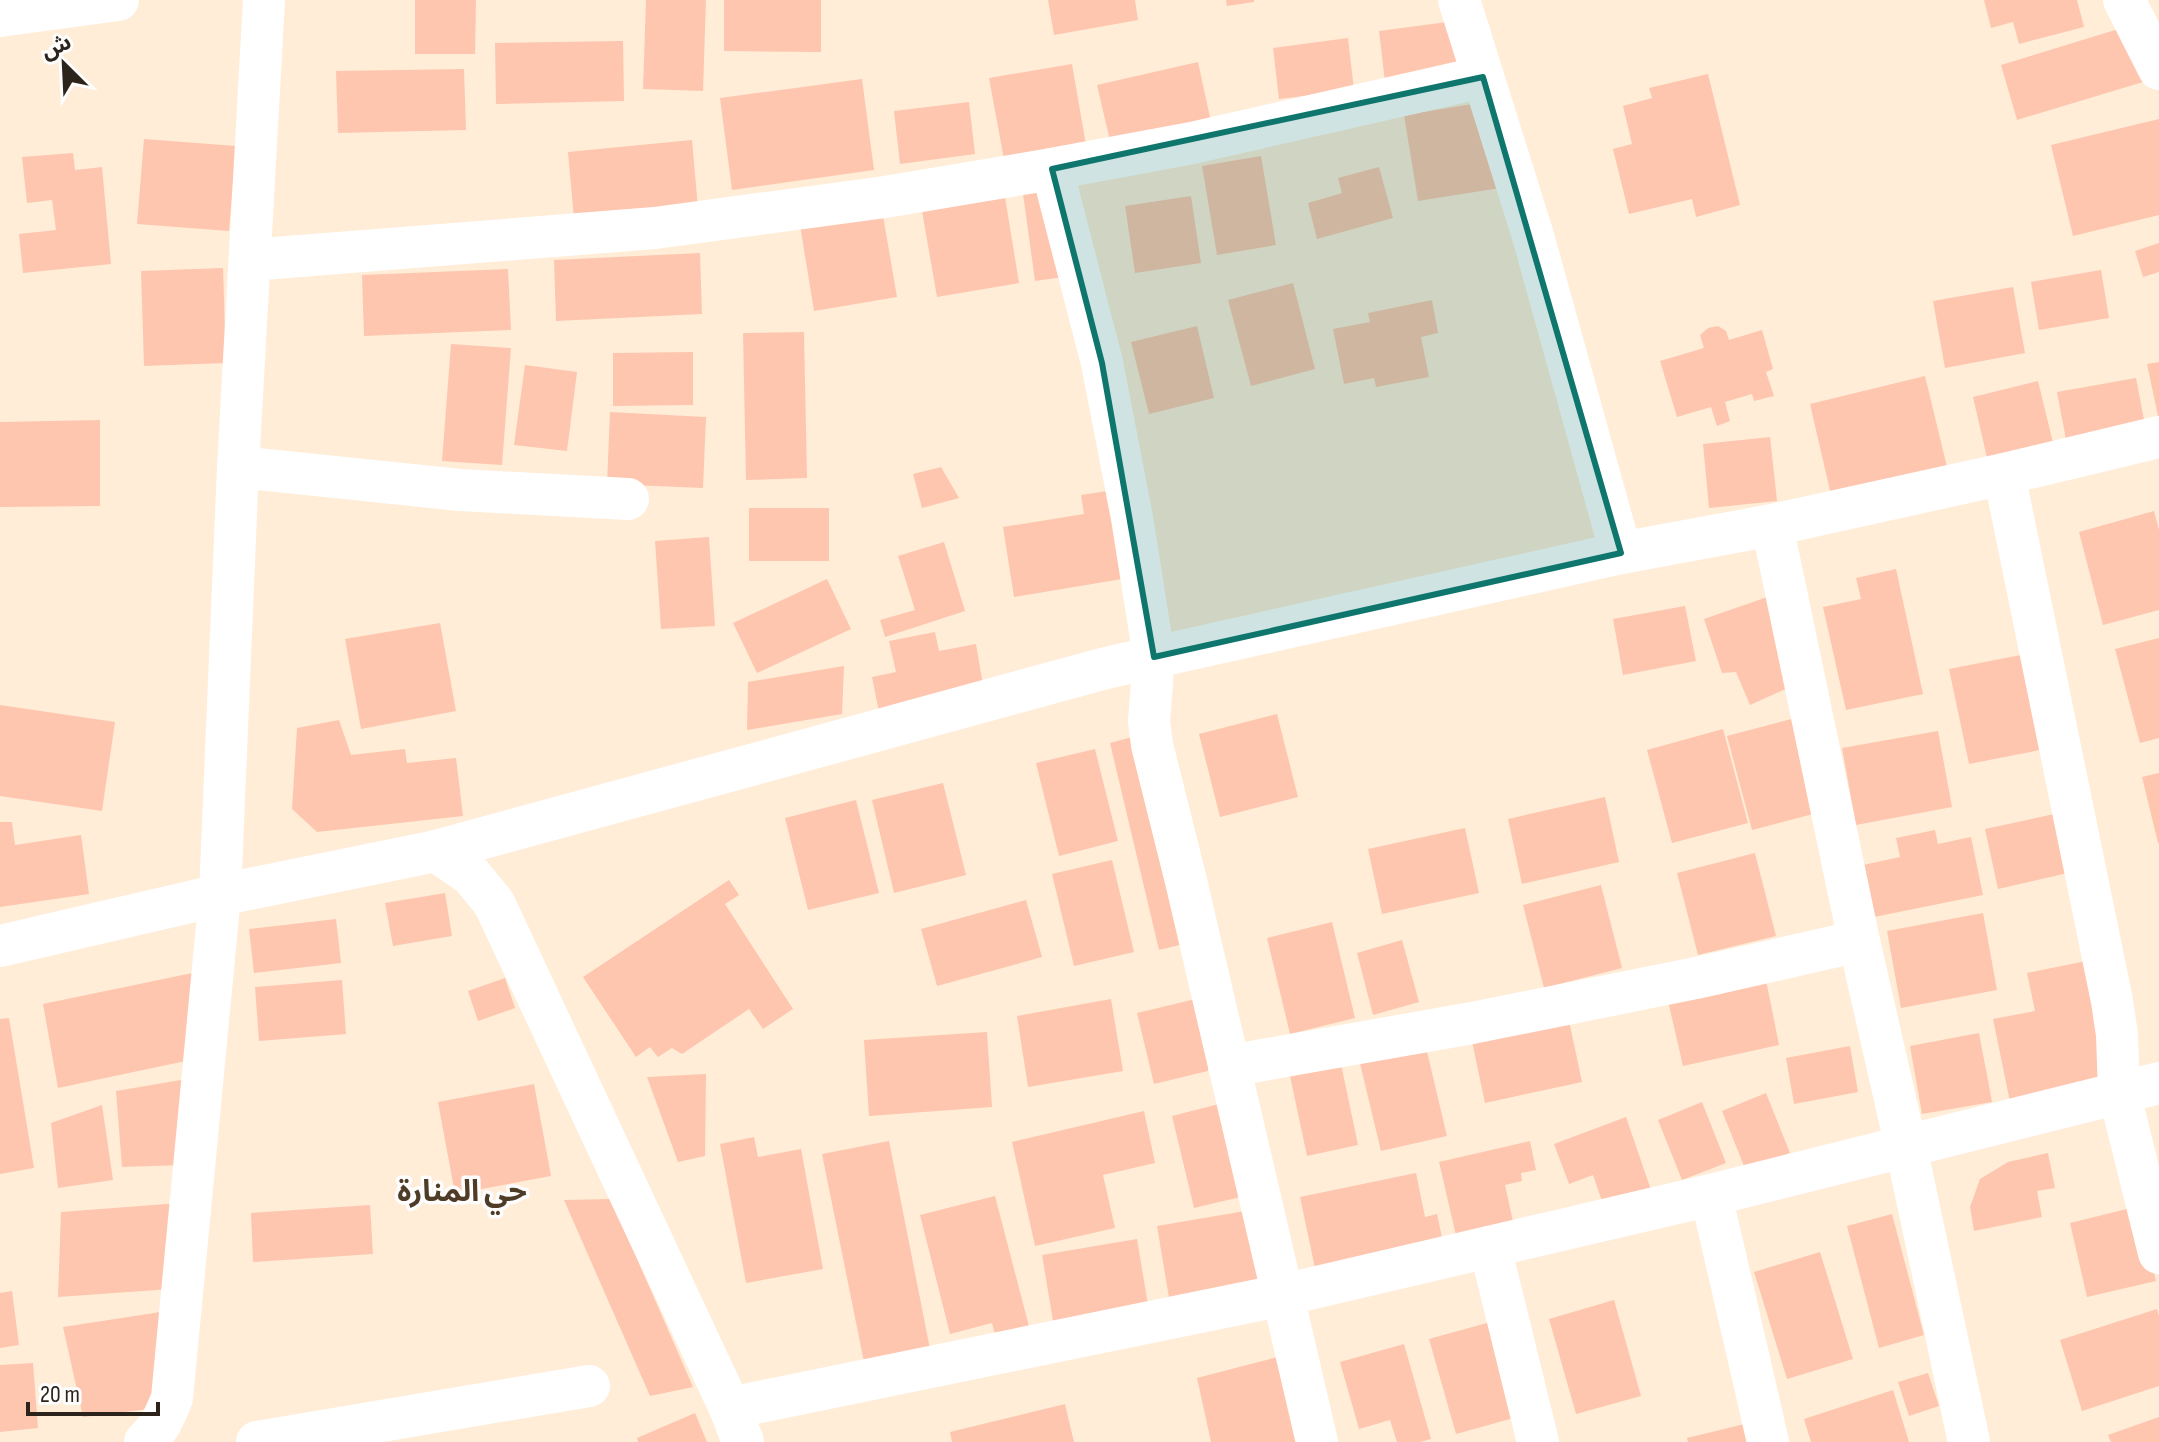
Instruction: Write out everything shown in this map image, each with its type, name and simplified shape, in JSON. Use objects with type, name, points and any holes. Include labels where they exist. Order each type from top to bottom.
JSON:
[{"type":"street","points":[[0,16],[46,5],[118,0]]},
{"type":"street","points":[[162,1438],[164,1418],[172,1398],[220,895],[238,467],[264,0]]},
{"type":"street","points":[[1459,0],[1537,250],[1621,553]]},
{"type":"street","points":[[2124,0],[2159,69]]},
{"type":"street","points":[[250,260],[655,228],[885,197],[1192,143],[1483,77]]},
{"type":"street","points":[[1052,169],[1102,363],[1132,518],[1154,657],[1149,721],[1152,745],[1317,1442]]},
{"type":"street","points":[[0,946],[220,895],[436,851],[1106,668],[1621,553],[1772,525],[2159,437]]},
{"type":"street","points":[[238,467],[460,490],[628,499]]},
{"type":"street","points":[[2004,474],[2112,1001],[2119,1092],[2159,1253]]},
{"type":"street","points":[[1772,525],[1969,1442]]},
{"type":"street","points":[[436,851],[471,875],[494,903],[736,1425],[1711,1195],[2159,1083]]},
{"type":"street","points":[[1229,1066],[1472,1023],[1696,978],[1859,941]]},
{"type":"street","points":[[1711,1195],[1768,1442]]},
{"type":"street","points":[[1490,1247],[1538,1442]]},
{"type":"street","points":[[257,1442],[589,1386]]},
{"type":"highlighted area","points":[[1483,77],[1621,553],[1154,657],[1102,363],[1052,169]]},
{"type":"building","points":[[415,0],[476,0],[475,54],[415,54]]},
{"type":"building","points":[[646,0],[706,0],[703,91],[643,89]]},
{"type":"building","points":[[724,0],[821,0],[821,52],[724,51]]},
{"type":"building","points":[[1048,0],[1135,0],[1138,20],[1054,35]]},
{"type":"building","points":[[1226,0],[1254,0],[1254,2],[1227,6]]},
{"type":"building","points":[[1984,0],[2077,0],[2084,27],[2019,44],[2013,22],[1991,28]]},
{"type":"building","points":[[1455,21],[1461,74],[1385,82],[1379,31]]},
{"type":"building","points":[[2125,27],[2143,82],[2017,120],[2001,65]]},
{"type":"building","points":[[1348,38],[1354,90],[1279,99],[1273,48]]},
{"type":"building","points":[[623,41],[624,101],[496,104],[495,43]]},
{"type":"building","points":[[1198,62],[1211,122],[1111,145],[1097,85]]},
{"type":"building","points":[[1072,64],[1087,151],[1005,165],[989,78]]},
{"type":"building","points":[[464,69],[466,130],[338,133],[336,71]]},
{"type":"building","points":[[1708,74],[1740,205],[1696,217],[1692,199],[1629,214],[1613,149],[1632,144],[1623,106],[1652,98],[1649,88]]},
{"type":"building","points":[[862,79],[874,170],[732,190],[720,98]]},
{"type":"building","points":[[969,102],[975,154],[900,164],[894,111]]},
{"type":"building","points":[[1486,102],[1500,188],[1418,201],[1404,115]]},
{"type":"building","points":[[2159,119],[2159,215],[2073,236],[2051,145]]},
{"type":"building","points":[[144,139],[236,146],[229,231],[137,224]]},
{"type":"building","points":[[692,140],[698,208],[574,219],[568,152]]},
{"type":"building","points":[[73,153],[75,170],[102,167],[111,264],[23,273],[19,234],[56,230],[52,200],[27,203],[22,157]]},
{"type":"building","points":[[1261,156],[1276,245],[1217,255],[1202,166]]},
{"type":"building","points":[[1379,167],[1393,218],[1317,239],[1308,203],[1342,193],[1338,178]]},
{"type":"building","points":[[1052,190],[1064,277],[1035,281],[1023,194]]},
{"type":"building","points":[[1191,196],[1201,263],[1135,273],[1125,206]]},
{"type":"building","points":[[1005,197],[1019,283],[937,297],[922,211]]},
{"type":"building","points":[[882,210],[897,297],[814,311],[800,225]]},
{"type":"building","points":[[2159,243],[2159,272],[2143,277],[2135,251]]},
{"type":"building","points":[[700,253],[702,314],[556,321],[554,260]]},
{"type":"building","points":[[223,268],[226,363],[144,366],[141,271]]},
{"type":"building","points":[[508,269],[511,330],[364,336],[362,275]]},
{"type":"building","points":[[2101,270],[2109,318],[2039,330],[2031,282]]},
{"type":"building","points":[[1293,283],[1315,369],[1251,386],[1228,300]]},
{"type":"building","points":[[2013,287],[2025,353],[1945,368],[1933,301]]},
{"type":"building","points":[[1432,300],[1438,333],[1421,337],[1429,377],[1376,387],[1374,378],[1344,384],[1333,329],[1370,322],[1368,313]]},
{"type":"building","points":[[1197,326],[1214,398],[1149,414],[1131,342]]},
{"type":"building","points":[[1718,326],[1726,331],[1729,340],[1762,330],[1773,369],[1766,372],[1774,396],[1754,401],[1752,394],[1725,402],[1730,421],[1717,426],[1711,407],[1677,417],[1660,361],[1704,348],[1700,335],[1708,328]]},
{"type":"building","points":[[804,332],[807,478],[746,480],[743,333]]},
{"type":"building","points":[[451,344],[511,348],[502,465],[442,461]]},
{"type":"building","points":[[693,352],[693,405],[613,406],[613,353]]},
{"type":"building","points":[[2159,362],[2159,416],[2158,416],[2147,364]]},
{"type":"building","points":[[525,365],[577,372],[567,451],[514,445]]},
{"type":"building","points":[[1925,376],[1947,467],[1831,495],[1810,404]]},
{"type":"building","points":[[2136,378],[2146,430],[2067,445],[2057,392]]},
{"type":"building","points":[[2038,381],[2054,447],[1988,462],[1973,397]]},
{"type":"building","points":[[610,412],[706,417],[703,488],[607,484]]},
{"type":"building","points":[[100,420],[100,506],[0,507],[0,422]]},
{"type":"building","points":[[1770,437],[1777,501],[1709,508],[1703,444]]},
{"type":"building","points":[[941,467],[959,498],[922,508],[913,474]]},
{"type":"building","points":[[1114,490],[1128,578],[1014,597],[1003,527],[1084,514],[1081,495]]},
{"type":"building","points":[[749,508],[829,508],[829,561],[749,561]]},
{"type":"building","points":[[2154,511],[2159,530],[2159,610],[2103,625],[2079,532]]},
{"type":"building","points":[[709,537],[715,626],[661,629],[655,541]]},
{"type":"building","points":[[944,542],[965,611],[885,637],[880,620],[915,610],[898,556]]},
{"type":"building","points":[[1896,569],[1923,694],[1846,710],[1823,607],[1861,599],[1856,578]]},
{"type":"building","points":[[827,579],[851,629],[757,673],[733,623]]},
{"type":"building","points":[[1776,594],[1797,684],[1750,705],[1736,672],[1722,673],[1704,619]]},
{"type":"building","points":[[1685,606],[1696,661],[1623,675],[1613,619]]},
{"type":"building","points":[[440,623],[456,711],[361,729],[345,639]]},
{"type":"building","points":[[935,632],[939,651],[976,644],[984,691],[879,712],[872,677],[896,672],[889,641]]},
{"type":"building","points":[[2159,638],[2159,738],[2140,743],[2115,649]]},
{"type":"building","points":[[2026,654],[2045,749],[1969,764],[1949,669]]},
{"type":"building","points":[[844,666],[842,714],[747,730],[748,682]]},
{"type":"building","points":[[0,705],[115,722],[102,811],[0,796]]},
{"type":"building","points":[[1277,714],[1298,797],[1220,817],[1199,734]]},
{"type":"building","points":[[1803,716],[1828,810],[1752,830],[1727,736]]},
{"type":"building","points":[[339,720],[351,755],[405,749],[407,763],[456,758],[463,816],[317,832],[292,809],[297,728]]},
{"type":"building","points":[[1723,729],[1748,823],[1672,843],[1647,750]]},
{"type":"building","points":[[1938,731],[1952,807],[1856,825],[1842,748]]},
{"type":"building","points":[[1143,734],[1192,942],[1159,950],[1110,743]]},
{"type":"building","points":[[1095,749],[1118,841],[1059,856],[1036,763]]},
{"type":"building","points":[[2159,773],[2159,843],[2158,843],[2142,777]]},
{"type":"building","points":[[943,783],[966,875],[894,893],[872,800]]},
{"type":"building","points":[[1605,797],[1619,862],[1522,884],[1508,819]]},
{"type":"building","points":[[856,800],[879,893],[808,910],[785,818]]},
{"type":"building","points":[[2059,813],[2072,872],[1998,889],[1985,829]]},
{"type":"building","points":[[0,822],[12,822],[15,845],[81,835],[89,894],[0,907]]},
{"type":"building","points":[[1465,828],[1479,893],[1382,914],[1368,849]]},
{"type":"building","points":[[1935,830],[1938,844],[1971,837],[1983,895],[1874,917],[1863,865],[1900,857],[1896,838]]},
{"type":"building","points":[[1755,853],[1776,936],[1698,955],[1677,873]]},
{"type":"building","points":[[1112,860],[1134,952],[1074,966],[1052,874]]},
{"type":"building","points":[[729,880],[739,895],[725,904],[793,1009],[763,1029],[749,1009],[682,1054],[672,1048],[658,1057],[650,1047],[636,1057],[583,977]]},
{"type":"building","points":[[1601,885],[1622,968],[1544,988],[1523,905]]},
{"type":"building","points":[[445,893],[452,936],[393,946],[385,903]]},
{"type":"building","points":[[1026,900],[1042,957],[937,986],[921,929]]},
{"type":"building","points":[[1983,913],[1997,990],[1901,1008],[1887,931]]},
{"type":"building","points":[[336,919],[341,963],[254,973],[249,929]]},
{"type":"building","points":[[1332,922],[1355,1018],[1290,1034],[1267,938]]},
{"type":"building","points":[[1402,940],[1419,1002],[1373,1015],[1357,953]]},
{"type":"building","points":[[2086,961],[2110,1082],[2010,1102],[1993,1019],[2035,1011],[2027,973]]},
{"type":"building","points":[[202,971],[195,1059],[58,1088],[43,1004]]},
{"type":"building","points":[[505,978],[515,1008],[478,1021],[468,991]]},
{"type":"building","points":[[342,980],[346,1034],[259,1041],[255,987]]},
{"type":"building","points":[[1766,980],[1779,1045],[1683,1066],[1668,1001]]},
{"type":"building","points":[[1204,997],[1220,1068],[1154,1084],[1137,1013]]},
{"type":"building","points":[[1111,999],[1123,1071],[1028,1087],[1017,1016]]},
{"type":"building","points":[[1568,1016],[1582,1082],[1485,1103],[1471,1037]]},
{"type":"building","points":[[9,1018],[34,1168],[0,1174],[0,1019]]},
{"type":"building","points":[[987,1032],[992,1107],[869,1116],[864,1040]]},
{"type":"building","points":[[1979,1033],[1992,1102],[1922,1114],[1910,1046]]},
{"type":"building","points":[[1424,1039],[1447,1136],[1381,1151],[1358,1055]]},
{"type":"building","points":[[1850,1046],[1858,1092],[1794,1104],[1786,1058]]},
{"type":"building","points":[[1341,1064],[1358,1145],[1307,1156],[1290,1076]]},
{"type":"building","points":[[706,1074],[705,1156],[678,1162],[647,1077]]},
{"type":"building","points":[[193,1078],[183,1165],[122,1167],[116,1091]]},
{"type":"building","points":[[534,1084],[551,1176],[455,1194],[438,1102]]},
{"type":"building","points":[[1766,1093],[1790,1153],[1746,1171],[1722,1111]]},
{"type":"building","points":[[1231,1101],[1253,1194],[1194,1208],[1172,1116]]},
{"type":"building","points":[[1702,1102],[1726,1163],[1682,1180],[1658,1120]]},
{"type":"building","points":[[102,1105],[113,1180],[58,1188],[51,1123]]},
{"type":"building","points":[[1144,1111],[1155,1163],[1103,1175],[1115,1228],[1035,1246],[1012,1142]]},
{"type":"building","points":[[1626,1117],[1651,1190],[1604,1207],[1593,1175],[1569,1184],[1554,1144]]},
{"type":"building","points":[[754,1137],[758,1157],[801,1149],[823,1269],[746,1283],[720,1144]]},
{"type":"building","points":[[889,1141],[930,1349],[864,1362],[822,1154]]},
{"type":"building","points":[[1530,1141],[1536,1170],[1521,1173],[1522,1181],[1505,1185],[1514,1226],[1457,1240],[1439,1162]]},
{"type":"building","points":[[2048,1153],[2055,1188],[2037,1191],[2042,1217],[1974,1231],[1970,1207],[1980,1179],[2008,1162]]},
{"type":"building","points":[[1416,1173],[1425,1217],[1437,1214],[1444,1247],[1316,1273],[1300,1197]]},
{"type":"building","points":[[995,1196],[1031,1334],[997,1342],[992,1323],[950,1334],[920,1215]]},
{"type":"building","points":[[611,1199],[693,1387],[650,1396],[564,1200]]},
{"type":"building","points":[[180,1203],[171,1289],[58,1297],[61,1212]]},
{"type":"building","points":[[370,1205],[373,1254],[253,1262],[251,1213]]},
{"type":"building","points":[[2139,1206],[2156,1281],[2087,1297],[2070,1223]]},
{"type":"building","points":[[1251,1210],[1263,1282],[1169,1298],[1157,1226]]},
{"type":"building","points":[[1892,1214],[1924,1335],[1879,1348],[1847,1226]]},
{"type":"building","points":[[1137,1239],[1149,1311],[1054,1327],[1042,1255]]},
{"type":"building","points":[[1820,1252],[1853,1359],[1787,1379],[1754,1272]]},
{"type":"building","points":[[12,1291],[19,1345],[0,1348],[0,1293]]},
{"type":"building","points":[[1614,1300],[1641,1396],[1576,1414],[1549,1319]]},
{"type":"building","points":[[2157,1309],[2159,1386],[2082,1411],[2060,1340]]},
{"type":"building","points":[[167,1311],[158,1408],[83,1417],[63,1327]]},
{"type":"building","points":[[1494,1321],[1521,1416],[1456,1434],[1429,1339]]},
{"type":"building","points":[[1404,1344],[1431,1439],[1420,1442],[1397,1442],[1390,1420],[1359,1429],[1340,1362]]},
{"type":"building","points":[[1285,1355],[1305,1442],[1211,1442],[1197,1378]]},
{"type":"building","points":[[33,1363],[38,1428],[0,1432],[0,1365]]},
{"type":"building","points":[[1928,1373],[1939,1406],[1909,1416],[1898,1382]]},
{"type":"building","points":[[1893,1390],[1909,1442],[1811,1442],[1804,1419]]},
{"type":"building","points":[[1065,1404],[1074,1442],[952,1442],[950,1432]]},
{"type":"building","points":[[695,1413],[707,1442],[638,1442],[637,1438]]},
{"type":"building","points":[[2159,1417],[2159,1442],[2111,1442],[2108,1435]]},
{"type":"building","points":[[1753,1422],[1757,1442],[1688,1442],[1687,1438]]},
{"type":"district","name":"حي المنارة","points":[[462,1191]]}]
